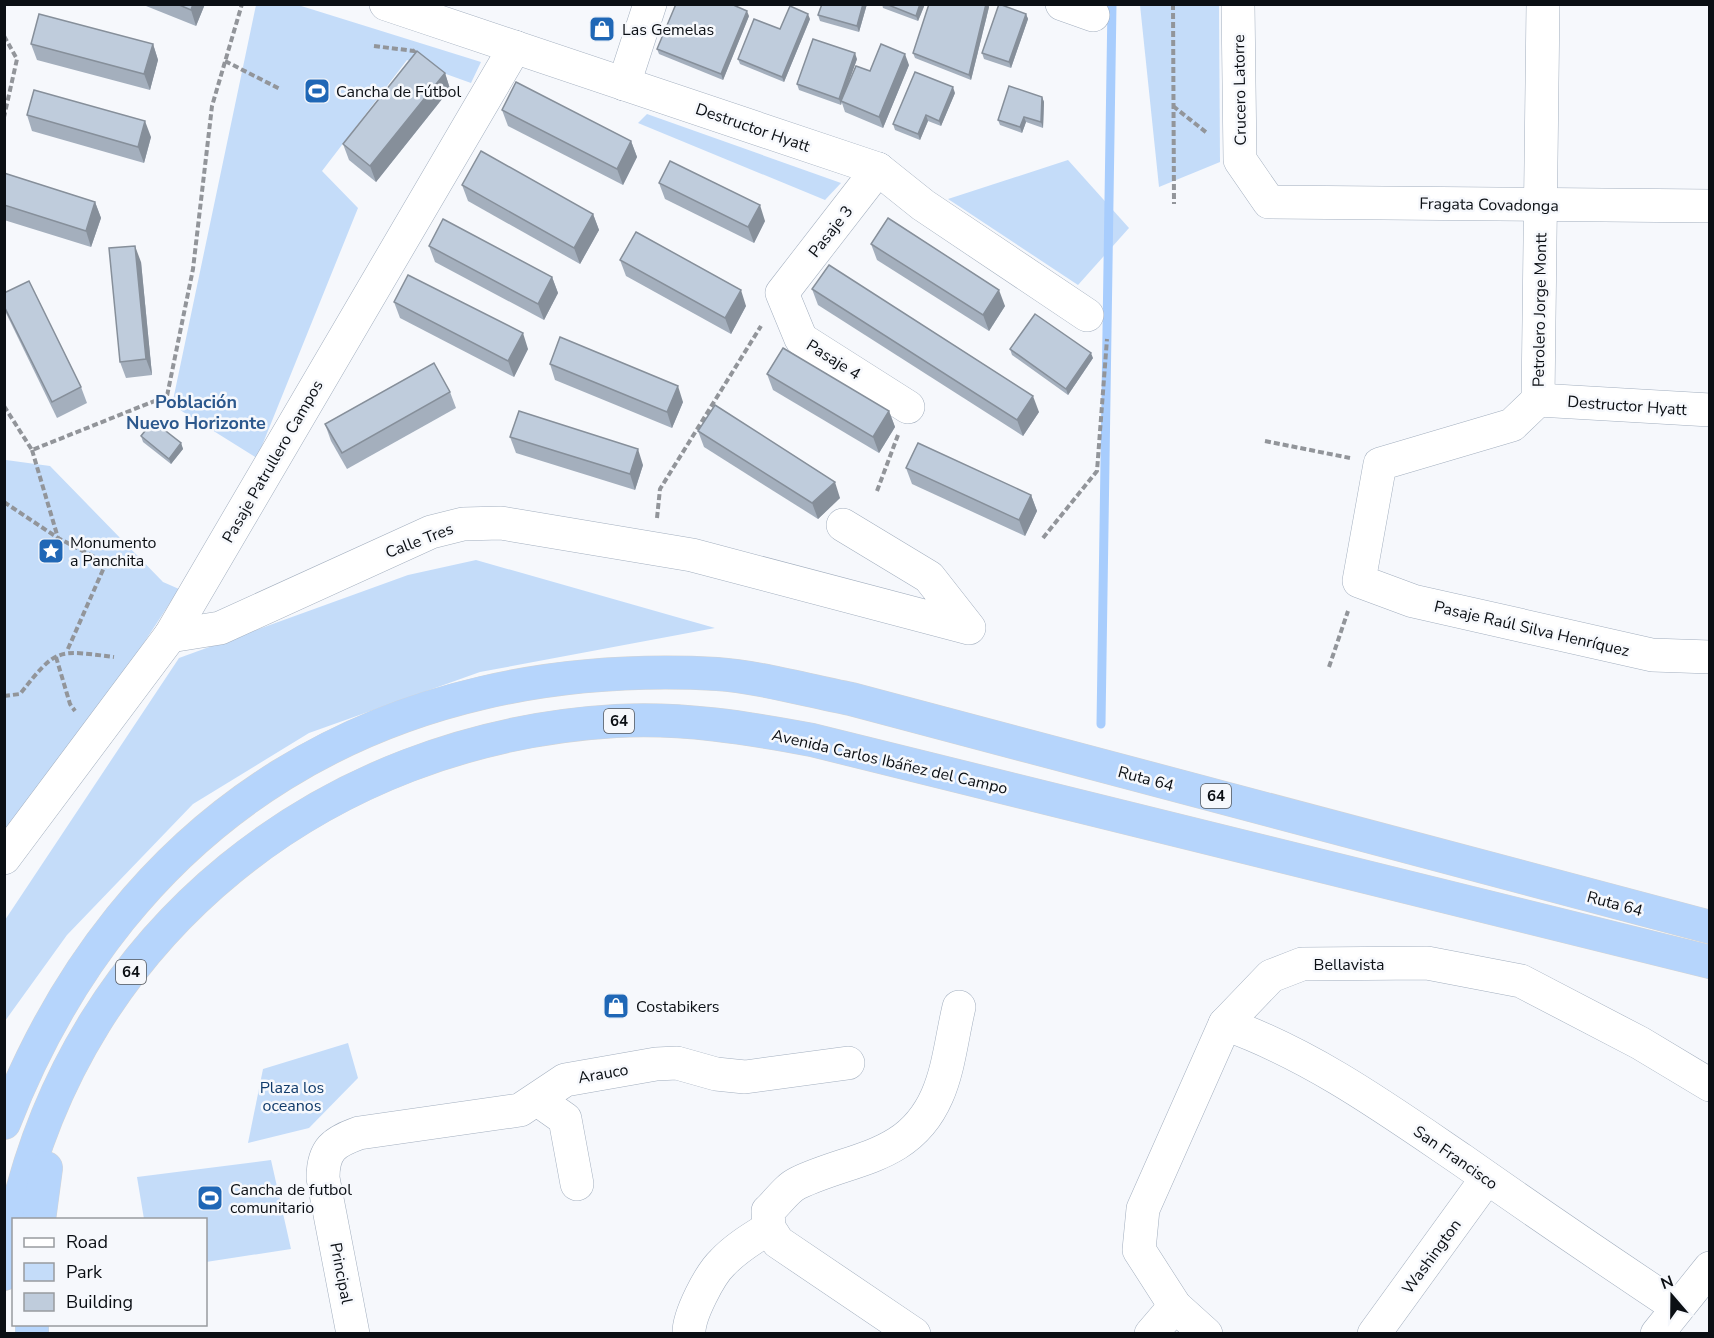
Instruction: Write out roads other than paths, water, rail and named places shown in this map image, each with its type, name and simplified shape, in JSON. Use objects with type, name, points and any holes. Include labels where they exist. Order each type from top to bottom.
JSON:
[{"type":"highway","name":"Ruta 64","points":[[4,1123],[47,1031],[75,982],[115,924],[185,847],[225,813],[315,754],[364,730],[415,710],[468,694],[522,683],[629,673],[720,674],[851,699],[1710,927]]},
{"type":"highway","name":"Avenida Carlos Ibáñez del Campo","points":[[16,1218],[28,1169],[56,1098],[78,1053],[128,976],[191,903],[232,867],[293,822],[326,802],[371,780],[458,748],[498,737],[578,724],[618,721],[702,724],[812,740],[1032,794]]},
{"type":"highway","name":"Ruta 64","points":[[1032,794],[1710,962]]},
{"type":"highway","points":[[39,1218],[56,1098]]},
{"type":"highway","points":[[4,1274],[12,1236]]},
{"type":"street","name":"Destructor Hyatt","points":[[386,4],[878,169],[923,205],[1087,315]]},
{"type":"street","points":[[624,84],[650,4]]},
{"type":"street","points":[[1062,4],[1093,15]]},
{"type":"street","name":"Crucero Latorre","points":[[1238,4],[1240,160],[1269,202]]},
{"type":"street","name":"Petrolero Jorge Montt","points":[[1538,400],[1543,4]]},
{"type":"street","name":"Pasaje Patrullero Campos","points":[[4,858],[170,636],[515,47]]},
{"type":"street","name":"Pasaje 3","points":[[782,292],[878,169]]},
{"type":"street","name":"Fragata Covadonga","points":[[1269,202],[1710,206]]},
{"type":"street","name":"Pasaje 4","points":[[782,292],[801,339],[908,407]]},
{"type":"street","name":"Destructor Hyatt","points":[[1538,400],[1710,410]]},
{"type":"street","name":"Pasaje Raúl Silva Henríquez","points":[[1538,400],[1512,425],[1380,464],[1359,581],[1413,601],[1652,655],[1710,657]]},
{"type":"street","name":"Calle Tres","points":[[170,636],[220,627],[431,532],[463,524],[501,523],[692,555],[969,628],[929,577],[843,525]]},
{"type":"street","name":"Bellavista","points":[[1206,1334],[1175,1306],[1139,1250],[1143,1209],[1225,1024],[1271,976],[1302,964],[1427,963],[1521,981],[1619,1032],[1710,1085]]},
{"type":"street","points":[[914,1334],[777,1238],[768,1211],[796,1184],[893,1148],[921,1124],[938,1095],[959,1007]]},
{"type":"street","name":"San Francisco","points":[[1225,1024],[1256,1035],[1310,1062],[1378,1103],[1677,1306]]},
{"type":"street","name":"Arauco","points":[[323,1178],[323,1162],[330,1149],[342,1139],[359,1133],[499,1115],[520,1110],[565,1080],[656,1064],[677,1063],[716,1074],[745,1077],[848,1063]]},
{"type":"street","points":[[538,1100],[565,1119],[577,1184]]},
{"type":"street","name":"Principal","points":[[323,1178],[353,1334]]},
{"type":"street","name":"Washington","points":[[1374,1334],[1487,1178]]},
{"type":"street","points":[[689,1334],[689,1326],[701,1297],[721,1263],[777,1238]]},
{"type":"street","points":[[1657,1334],[1677,1306],[1710,1268]]},
{"type":"street","points":[[1151,1334],[1175,1306]]},
{"type":"waterway","points":[[1101,724],[1112,4]]},
{"type":"place","name":"Las Gemelas","points":[[602,29]]},
{"type":"place","name":"Cancha de Fútbol","points":[[317,91]]},
{"type":"place","name":"Monumento a Panchita","points":[[51,551]]},
{"type":"place","name":"Costabikers","points":[[616,1006]]},
{"type":"place","name":"Cancha de futbol comunitario","points":[[210,1198]]},
{"type":"district","name":"Población Nuevo Horizonte","points":[[196,412]]},
{"type":"park label","name":"Plaza los oceanos","points":[[292,1096]]}]
